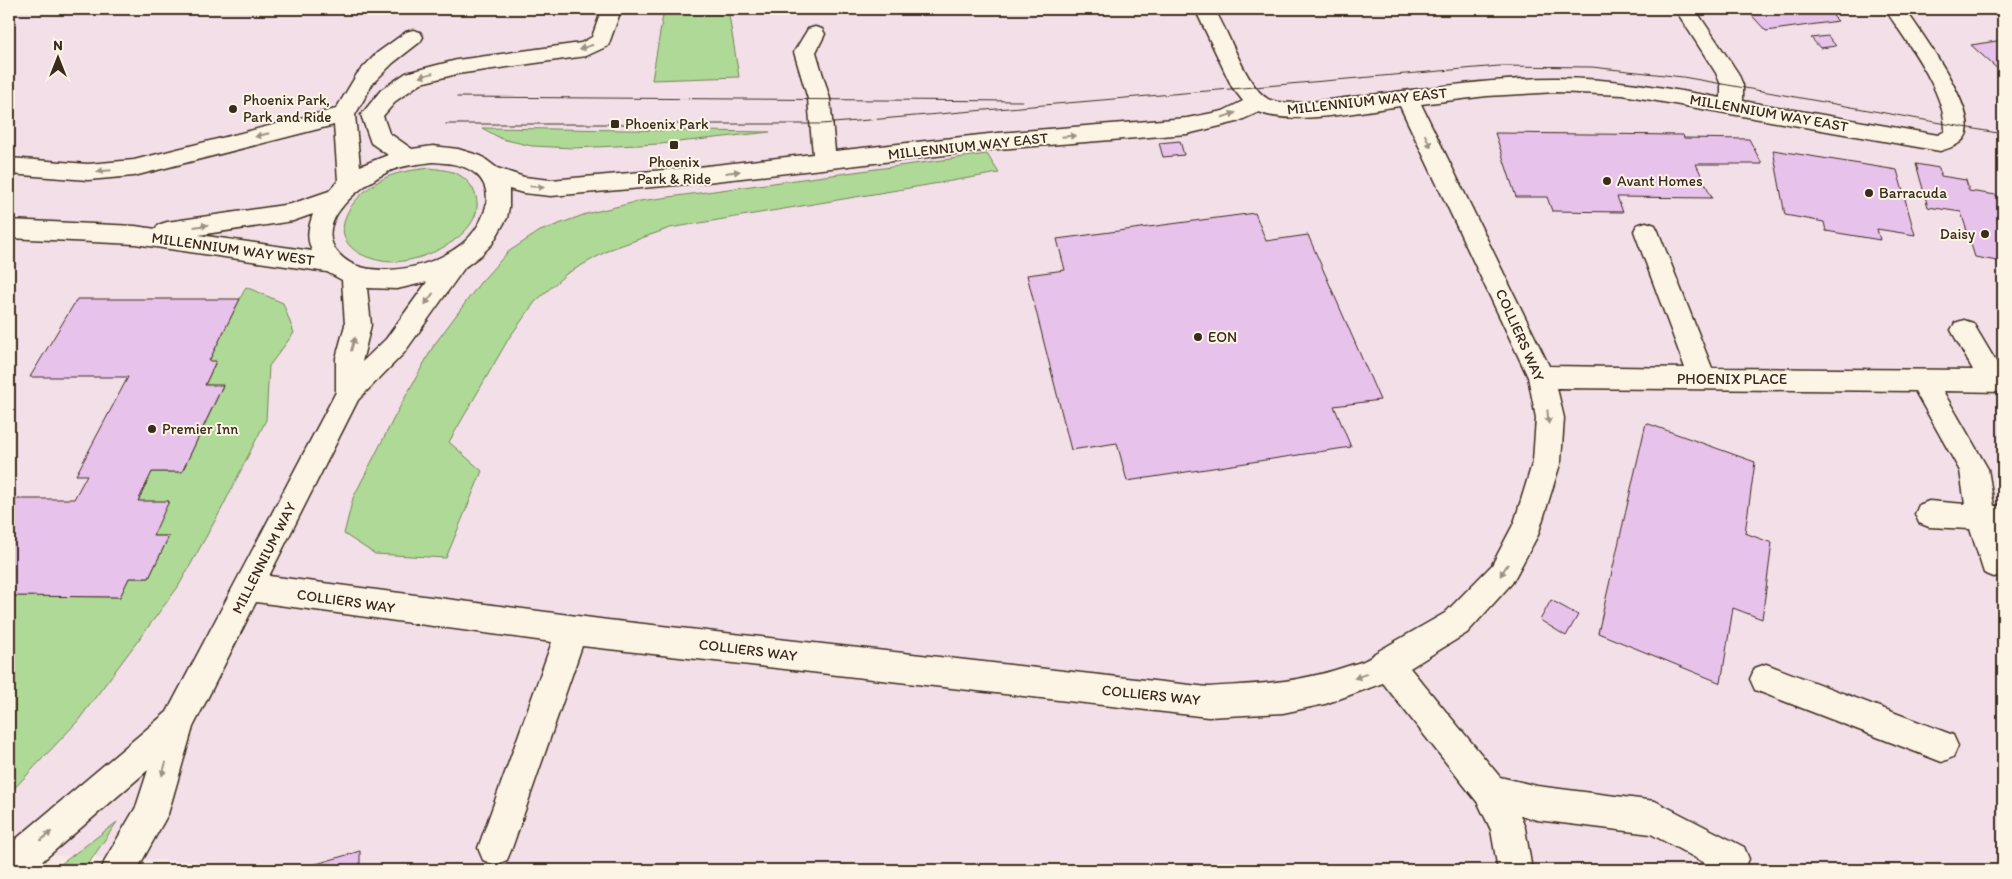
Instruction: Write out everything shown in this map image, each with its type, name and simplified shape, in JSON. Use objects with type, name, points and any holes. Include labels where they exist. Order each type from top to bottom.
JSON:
[{"type":"street","points":[[1685,9],[1727,73],[1732,85],[1732,107]]},
{"type":"street","name":"MILLENNIUM WAY EAST","points":[[490,174],[522,185],[551,188],[734,172],[998,142],[1187,126],[1229,116],[1258,103],[1275,110],[1321,108],[1487,89],[1556,85],[1624,88],[1940,143],[1951,138],[1956,133],[1956,126],[1946,89],[1895,9]]},
{"type":"street","points":[[408,157],[379,137],[372,114],[389,95],[414,78],[457,67],[586,49],[601,42],[611,10]]},
{"type":"street","points":[[1207,13],[1243,87],[1258,103]]},
{"type":"street","points":[[815,34],[805,52],[819,99],[825,161]]},
{"type":"street","points":[[343,190],[344,114],[365,79],[384,58],[413,37]]},
{"type":"street","name":"COLLIERS WAY","points":[[249,587],[385,607],[572,630],[1208,702],[1283,698],[1325,689],[1374,672],[1386,663],[1456,623],[1502,574],[1528,526],[1547,462],[1550,418],[1542,377],[1406,97]]},
{"type":"street","points":[[9,166],[88,172],[134,168],[344,114]]},
{"type":"street","points":[[433,154],[456,156],[475,163],[490,174],[499,193],[497,216],[482,239],[457,259],[432,271],[405,279],[378,280],[354,276],[331,262],[322,248],[320,231],[324,214],[343,190],[377,167],[408,157],[433,154]]},
{"type":"street","name":"MILLENNIUM WAY WEST","points":[[136,236],[292,212],[343,190]]},
{"type":"street","name":"MILLENNIUM WAY WEST","points":[[9,229],[136,236],[331,262]]},
{"type":"street","points":[[1646,231],[1703,379]]},
{"type":"street","name":"MILLENNIUM WAY","points":[[118,870],[151,814],[178,723],[349,392],[395,346],[457,259]]},
{"type":"street","name":"MILLENNIUM WAY","points":[[349,392],[349,358],[358,325],[354,276]]},
{"type":"street","points":[[1964,330],[1998,381]]},
{"type":"street","name":"PHOENIX PLACE","points":[[1542,377],[1998,381]]},
{"type":"street","points":[[1923,381],[1974,469],[1992,518],[1994,564]]},
{"type":"street","points":[[1928,514],[1992,518]]},
{"type":"street","points":[[495,848],[572,630]]},
{"type":"street","points":[[1386,663],[1490,792],[1508,828],[1515,870]]},
{"type":"street","points":[[1766,679],[1942,746]]},
{"type":"street","name":"MILLENNIUM WAY","points":[[9,867],[178,723]]},
{"type":"street","points":[[1490,792],[1537,803],[1656,818],[1732,860]]},
{"type":"shaded area","points":[[9,9],[2003,9],[2003,870],[219,870],[220,863],[9,853]]},
{"type":"green space","points":[[664,9],[728,9],[739,77],[652,80]]},
{"type":"green space","points":[[482,128],[770,132],[660,144],[573,148],[532,146],[502,139]]},
{"type":"green space","points":[[987,154],[999,173],[670,228],[611,249],[566,274],[535,302],[509,338],[449,442],[482,471],[446,558],[375,554],[344,534],[353,498],[434,345],[480,283],[508,252],[540,231],[586,214],[640,201]]},
{"type":"green space","points":[[430,168],[456,173],[467,181],[473,189],[477,205],[473,219],[464,233],[432,253],[397,262],[382,261],[364,255],[351,247],[345,237],[343,226],[354,202],[365,191],[391,175]]},
{"type":"green space","points":[[246,287],[283,303],[294,333],[269,366],[266,420],[221,510],[178,587],[77,722],[9,794],[9,596],[120,597],[129,578],[149,578],[169,536],[153,536],[138,501],[152,472],[182,472],[223,386],[205,385],[216,362],[209,361]]},
{"type":"green space","points":[[117,822],[84,870],[53,870]]},
{"type":"building","points":[[1746,9],[1826,9],[1838,21],[1766,31]]},
{"type":"building","points":[[1828,36],[1836,46],[1820,48],[1811,38]]},
{"type":"building","points":[[2003,40],[2003,74],[1971,45]]},
{"type":"building","name":"Avant Homes","points":[[1495,133],[1683,135],[1684,138],[1749,139],[1762,164],[1696,164],[1712,198],[1617,197],[1623,212],[1552,211],[1547,197],[1516,197]]},
{"type":"building","points":[[1180,141],[1184,155],[1163,157],[1159,143]]},
{"type":"building","points":[[1773,150],[1897,170],[1915,235],[1877,229],[1880,240],[1826,231],[1824,222],[1785,215]]},
{"type":"building","name":"Daisy","points":[[1916,164],[1939,168],[1941,176],[1966,180],[1969,191],[2003,196],[2003,262],[1975,257],[1961,212],[1928,207]]},
{"type":"building","name":"EON","points":[[1255,213],[1266,241],[1308,235],[1380,400],[1334,406],[1351,447],[1127,481],[1117,443],[1071,450],[1027,275],[1065,270],[1057,239]]},
{"type":"building","name":"Premier Inn","points":[[77,299],[240,299],[209,361],[216,361],[205,385],[223,385],[182,472],[152,472],[138,501],[169,501],[153,536],[169,536],[149,578],[129,578],[120,597],[9,596],[9,499],[74,499],[87,475],[76,475],[128,377],[30,377]]},
{"type":"building","points":[[1646,423],[1755,462],[1745,533],[1772,543],[1762,619],[1733,608],[1721,683],[1598,633]]},
{"type":"building","points":[[1551,600],[1578,615],[1566,636],[1540,620]]},
{"type":"building","points":[[360,851],[360,870],[296,870]]},
{"type":"tram line","points":[[446,124],[822,124],[1499,66],[1592,67],[1683,77],[2003,134]]},
{"type":"tram line","points":[[457,97],[1022,101]]},
{"type":"place","name":"Phoenix Park, Park and Ride","points":[[233,109]]},
{"type":"place","name":"Phoenix Park","points":[[615,124]]},
{"type":"place","name":"Phoenix Park & Ride","points":[[674,145]]},
{"type":"place","name":"Avant Homes","points":[[1607,181]]},
{"type":"place","name":"Barracuda","points":[[1869,193]]},
{"type":"place","name":"Daisy","points":[[1985,234]]},
{"type":"place","name":"EON","points":[[1198,337]]},
{"type":"place","name":"Premier Inn","points":[[152,429]]}]
